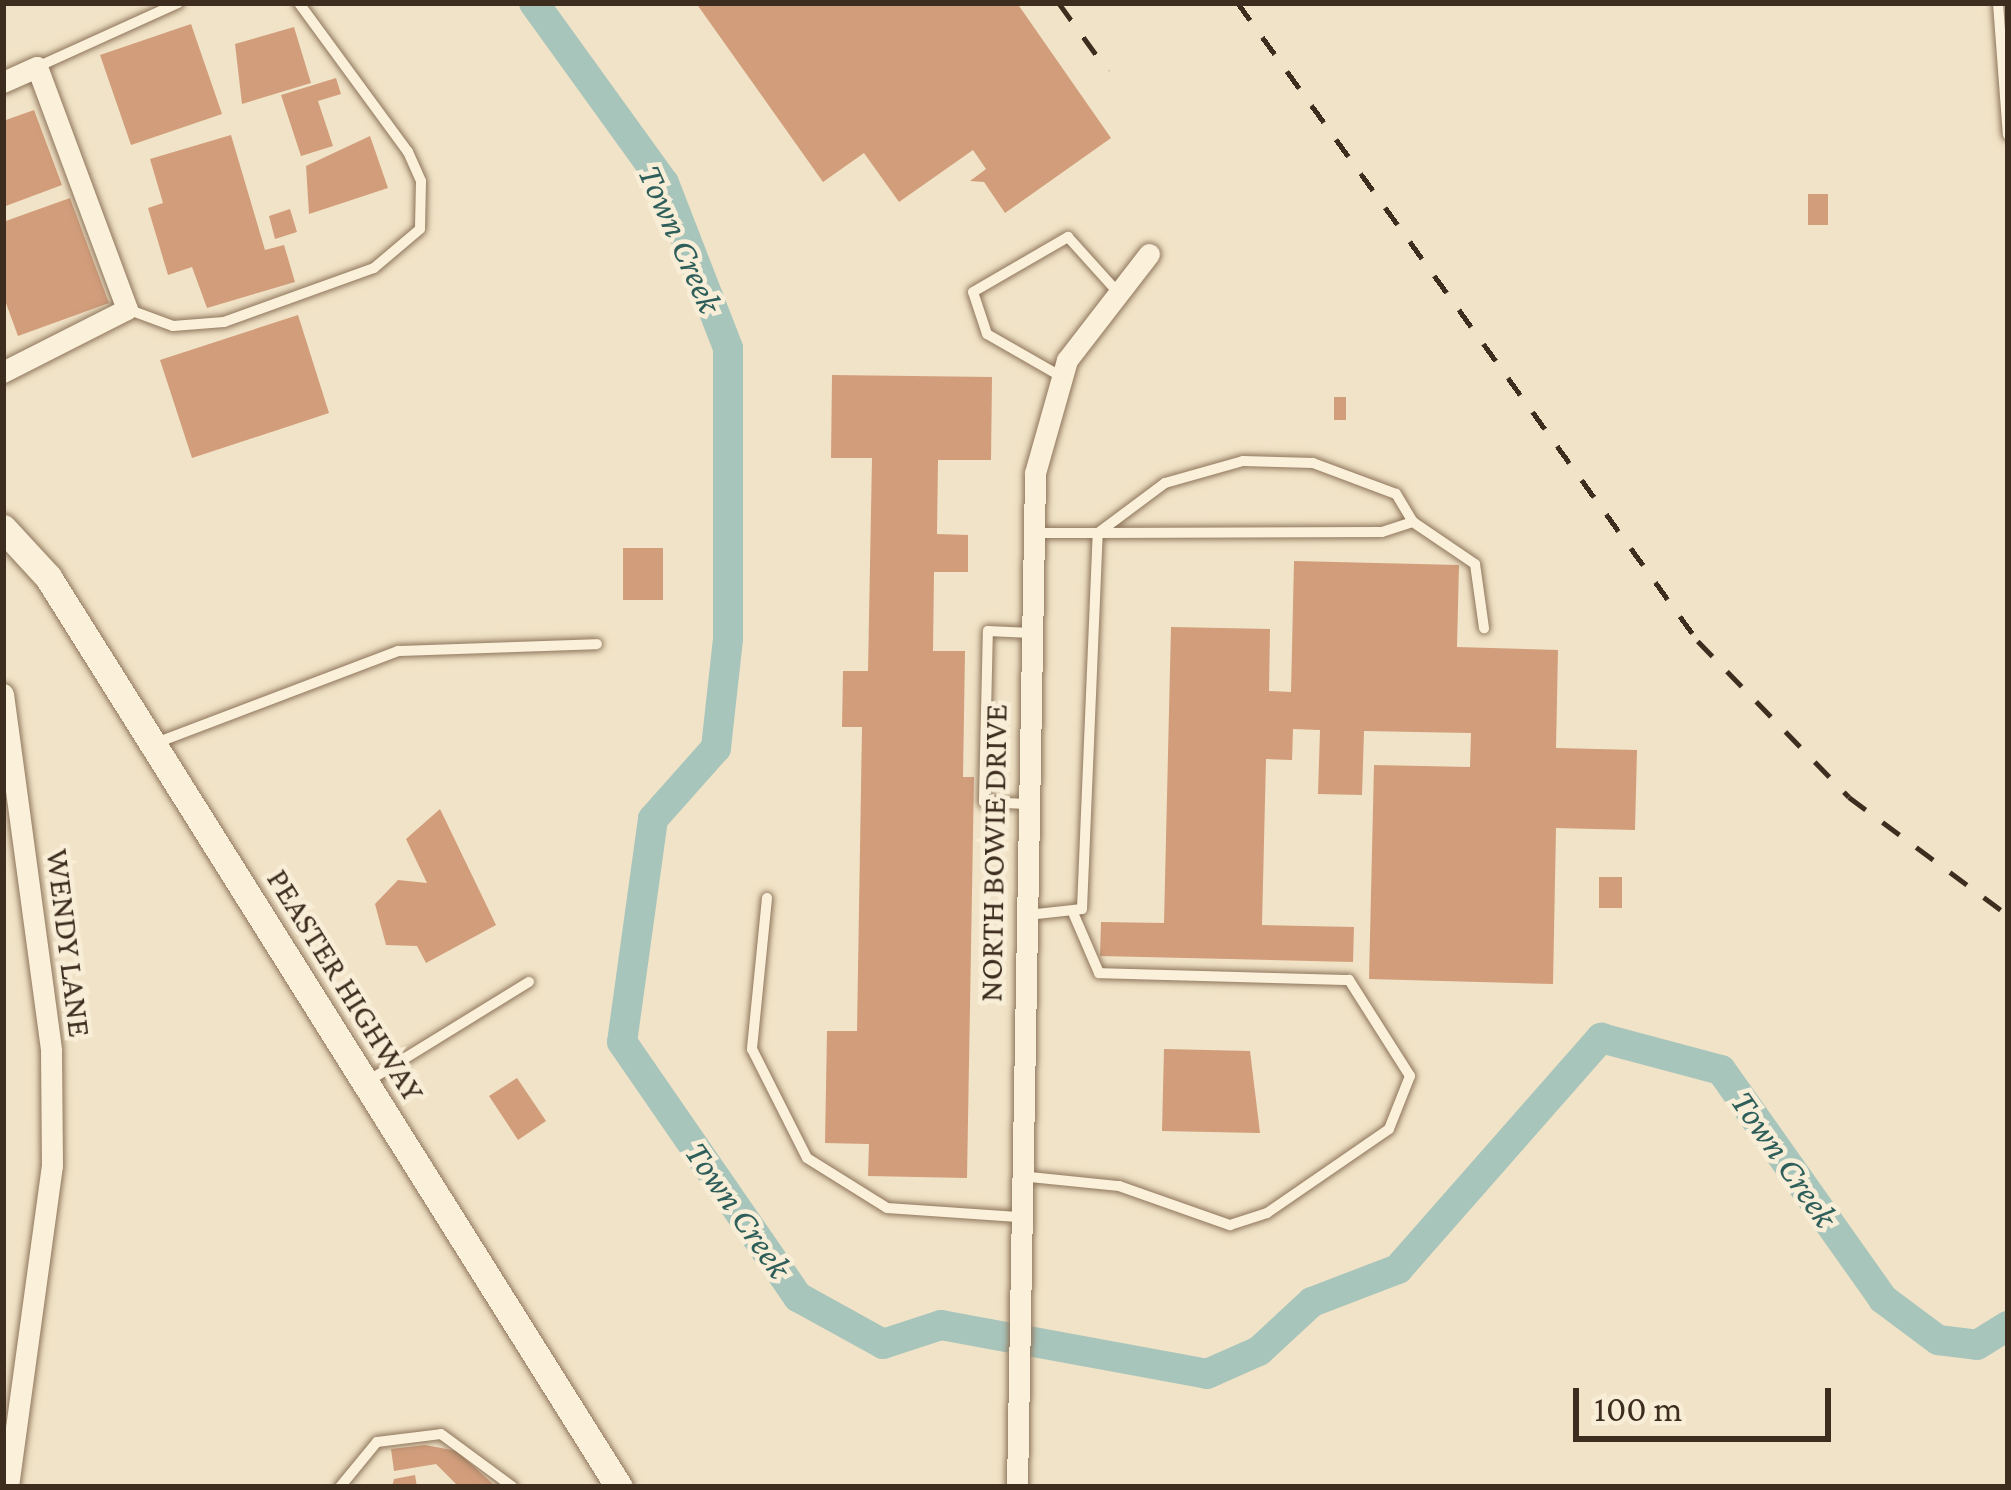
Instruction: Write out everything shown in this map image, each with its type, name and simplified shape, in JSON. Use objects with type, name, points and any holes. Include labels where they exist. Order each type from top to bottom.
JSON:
[{"type":"main road","name":"PEASTER HIGHWAY","points":[[3,528],[48,578],[619,1487]]},
{"type":"street","points":[[3,82],[38,67],[128,309],[3,372]]},
{"type":"street","name":"NORTH BOWIE DRIVE","points":[[1017,1487],[1018,1216],[1035,473],[1062,377],[1114,288],[1149,254]]},
{"type":"street","name":"WENDY LANE","points":[[3,694],[50,1051],[52,1165],[8,1487]]},
{"type":"lane","points":[[38,67],[178,3]]},
{"type":"lane","points":[[128,309],[211,326],[374,268],[419,229],[422,181],[408,152],[299,3]]},
{"type":"lane","points":[[1998,3],[2008,135]]},
{"type":"lane","points":[[1062,377],[987,334],[973,292],[1069,237],[1114,288]]},
{"type":"lane","points":[[1019,1176],[1119,1186],[1230,1225],[1267,1213],[1389,1129],[1410,1076],[1348,980],[1099,974],[1074,915],[1098,533],[1165,483],[1243,461],[1313,464],[1396,494],[1413,522],[1474,564],[1484,628]]},
{"type":"lane","points":[[1033,532],[1382,532],[1413,522]]},
{"type":"lane","points":[[1027,804],[985,802],[988,631],[1031,633]]},
{"type":"lane","points":[[153,745],[398,651],[597,644]]},
{"type":"lane","points":[[767,898],[752,1049],[807,1158],[887,1208],[1018,1216]]},
{"type":"lane","points":[[1025,915],[1074,915]]},
{"type":"lane","points":[[365,1082],[529,982]]},
{"type":"lane","points":[[340,1487],[377,1442],[441,1433],[513,1487]]},
{"type":"building","points":[[696,3],[1017,3],[1111,138],[1005,213],[984,182],[970,181],[986,169],[973,150],[899,202],[864,153],[823,182]]},
{"type":"building","points":[[191,24],[222,114],[131,145],[100,55]]},
{"type":"building","points":[[294,27],[311,83],[242,104],[235,44]]},
{"type":"building","points":[[336,78],[341,94],[318,101],[333,146],[301,156],[281,95]]},
{"type":"building","points":[[34,110],[62,185],[3,207],[3,121]]},
{"type":"building","points":[[231,135],[265,250],[284,245],[295,282],[207,308],[192,267],[168,275],[148,208],[163,203],[150,159]]},
{"type":"building","points":[[370,136],[388,188],[309,214],[306,166]]},
{"type":"building","points":[[1808,194],[1828,194],[1828,225],[1808,225]]},
{"type":"building","points":[[70,198],[109,303],[18,336],[3,295],[3,222]]},
{"type":"building","points":[[290,209],[297,232],[275,239],[269,216]]},
{"type":"building","points":[[298,315],[329,413],[192,458],[160,360]]},
{"type":"building","points":[[832,375],[992,377],[991,460],[938,460],[937,534],[968,535],[968,572],[934,572],[933,651],[965,651],[963,777],[974,777],[967,1178],[868,1176],[869,1144],[825,1143],[827,1031],[857,1031],[862,727],[842,727],[843,671],[868,671],[872,458],[831,458]]},
{"type":"building","points":[[1334,397],[1346,397],[1346,420],[1334,420]]},
{"type":"building","points":[[623,548],[663,548],[663,600],[623,600]]},
{"type":"building","points":[[1294,561],[1459,565],[1457,647],[1558,650],[1556,748],[1637,750],[1635,830],[1556,828],[1553,984],[1369,979],[1374,765],[1470,767],[1471,733],[1364,731],[1362,795],[1318,794],[1320,730],[1293,729],[1292,760],[1266,759],[1262,925],[1354,927],[1353,962],[1100,956],[1101,922],[1164,923],[1171,627],[1270,629],[1269,691],[1291,692]]},
{"type":"building","points":[[440,809],[496,925],[426,963],[417,946],[386,945],[375,904],[398,880],[427,883],[406,839]]},
{"type":"building","points":[[1599,877],[1622,877],[1622,908],[1599,908]]},
{"type":"building","points":[[1164,1049],[1250,1051],[1260,1133],[1162,1131]]},
{"type":"building","points":[[517,1078],[546,1121],[518,1140],[489,1096]]},
{"type":"building","points":[[425,1445],[457,1451],[496,1487],[459,1487],[436,1464],[394,1471],[391,1449]]},
{"type":"building","points":[[415,1475],[417,1487],[392,1487],[394,1479]]},
{"type":"waterway","name":"Town Creek","points":[[534,3],[664,183],[728,348],[728,639],[716,748],[653,819],[622,1042],[798,1297],[883,1344],[941,1325],[1207,1374],[1259,1351],[1312,1302],[1398,1269],[1601,1038],[1721,1070],[1883,1299],[1938,1340],[1977,1345],[2008,1326]]},
{"type":"railway","points":[[1059,3],[1108,71]]},
{"type":"railway","points":[[1238,3],[1698,641],[1849,797],[2008,915]]}]
